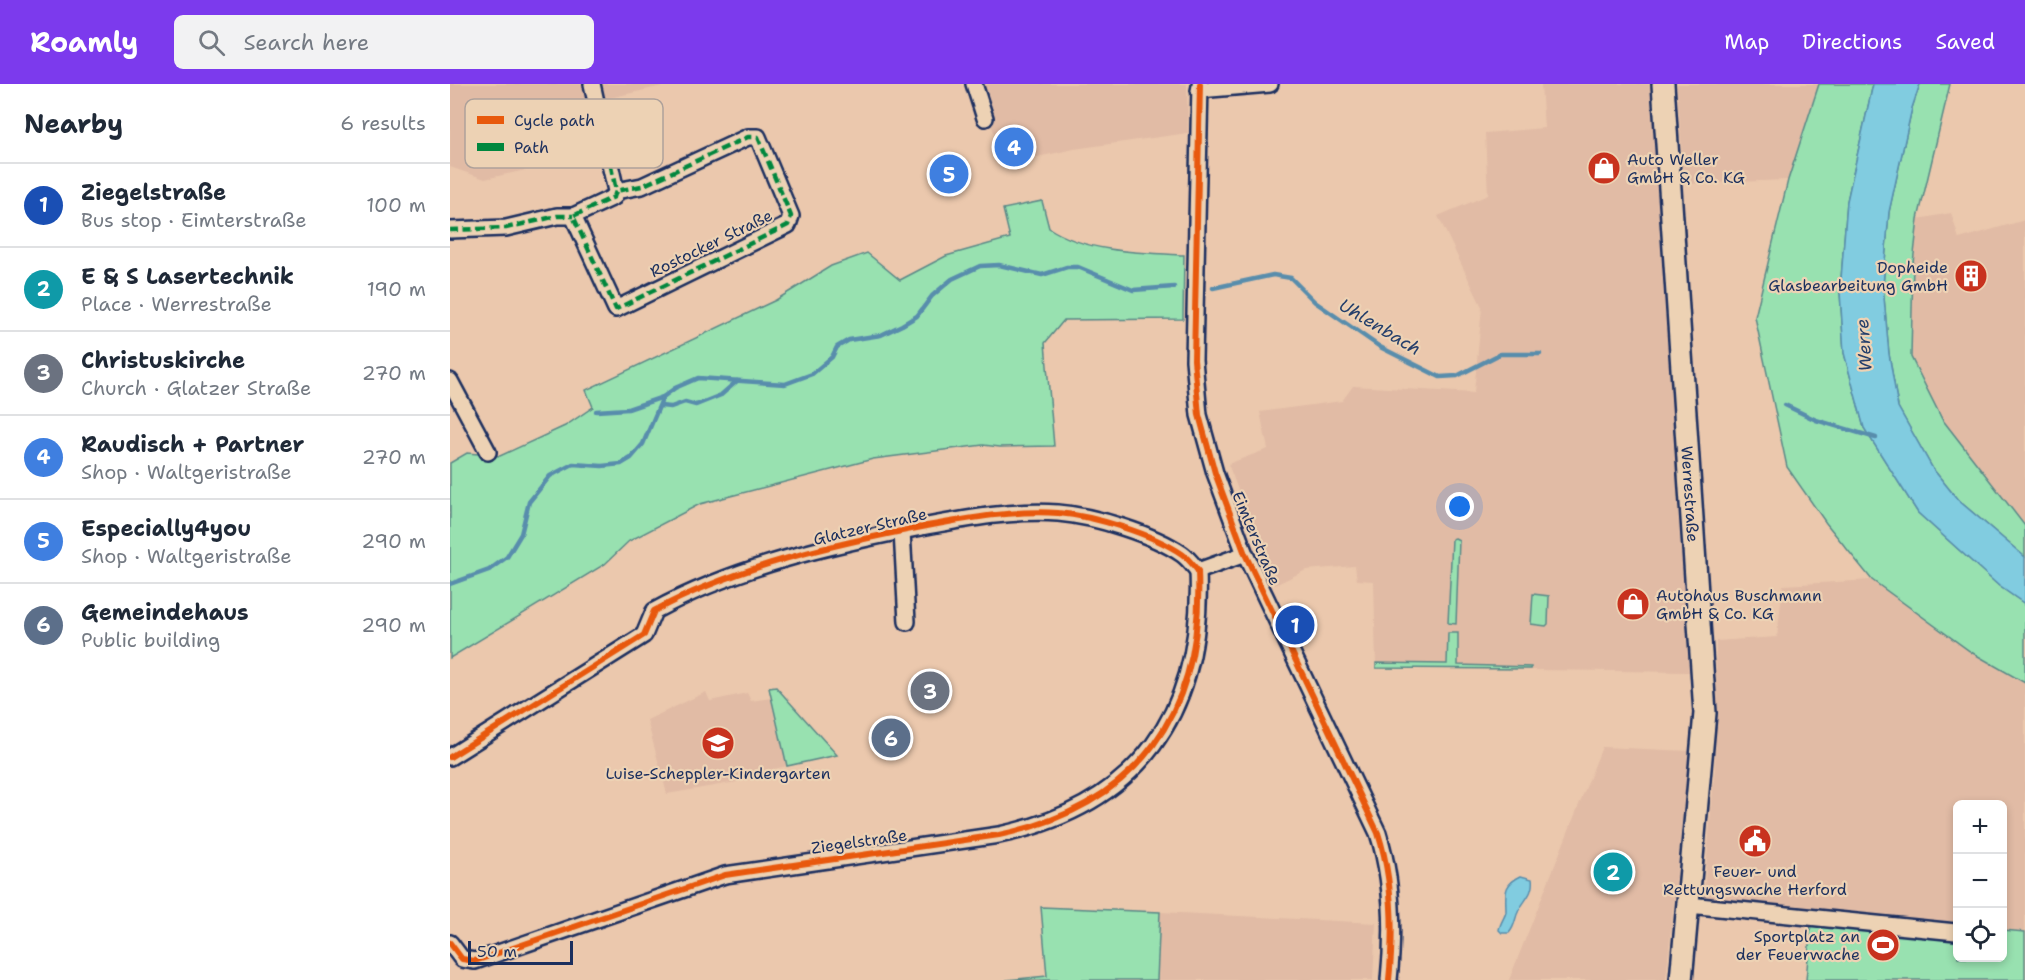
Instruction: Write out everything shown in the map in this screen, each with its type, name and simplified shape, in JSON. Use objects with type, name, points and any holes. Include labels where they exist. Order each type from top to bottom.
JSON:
[{"type":"main road","name":"Werrestraße","points":[[1663,84],[1705,713],[1681,980]]},
{"type":"street","points":[[592,84],[595,99]]},
{"type":"street","points":[[974,84],[985,118]]},
{"type":"street","points":[[1199,87],[1270,84]]},
{"type":"street","name":"Eimterstraße","points":[[1199,87],[1194,349],[1197,397],[1215,473],[1245,554],[1378,833],[1389,884],[1389,980]]},
{"type":"street","name":"Rostocker Straße","points":[[450,230],[506,228],[557,216],[573,216],[614,197],[616,190],[642,186],[748,137],[758,137],[791,216],[788,225],[616,309],[573,216]]},
{"type":"street","points":[[611,168],[616,190]]},
{"type":"street","points":[[450,381],[488,452]]},
{"type":"street","name":"Glatzer Straße","points":[[450,757],[644,635],[654,611],[669,602],[767,565],[840,544],[982,516],[1058,513],[1087,518],[1161,543],[1183,555],[1198,571]]},
{"type":"street","name":"Glatzer Straße","points":[[902,531],[907,622]]},
{"type":"street","points":[[1198,571],[1245,554]]},
{"type":"street","name":"Ziegelstraße","points":[[450,944],[462,959],[475,961],[725,875],[999,835],[1032,828],[1065,816],[1123,779],[1155,743],[1168,723],[1188,679],[1193,655],[1198,615],[1198,571]]},
{"type":"street","points":[[1689,905],[1953,932]]},
{"type":"shaded area","points":[[450,84],[584,84],[588,99],[465,99],[465,168],[534,168],[485,179],[450,167]]},
{"type":"shaded area","points":[[598,84],[671,84],[605,99],[601,99]]},
{"type":"shaded area","points":[[977,84],[1187,84],[1188,133],[1074,149],[1005,164]]},
{"type":"shaded area","points":[[1541,84],[1650,84],[1689,672],[1376,668],[1374,581],[1357,580],[1355,566],[1306,570],[1275,585],[1228,464],[1268,449],[1260,412],[1342,401],[1353,386],[1474,393],[1482,307],[1438,216],[1488,195],[1485,133],[1544,128]]},
{"type":"shaded area","points":[[1677,84],[1819,84],[1788,180],[1684,184]]},
{"type":"shaded area","points":[[1951,213],[1959,239],[2025,220],[2025,526],[1942,419],[1911,357],[1913,263],[1918,219]]},
{"type":"shaded area","points":[[1872,580],[1971,652],[2025,683],[2025,932],[2007,930],[2007,800],[1953,800],[1953,926],[1703,901],[1715,765],[1716,641],[1777,637],[1783,585]]},
{"type":"shaded area","name":"Luise-Scheppler-Kindergarten","points":[[706,692],[710,701],[747,693],[751,701],[771,698],[787,766],[737,777],[737,782],[667,794],[647,720]]},
{"type":"shaded area","points":[[1602,747],[1689,751],[1666,980],[1509,980]]},
{"type":"shaded area","points":[[1160,912],[1376,923],[1373,980],[1157,980]]},
{"type":"green space","points":[[1819,84],[1873,84],[1847,201],[1840,292],[1844,353],[1864,428],[1918,513],[1999,586],[2025,604],[2025,683],[1971,652],[1872,580],[1826,523],[1787,467],[1755,317],[1788,180]]},
{"type":"green space","points":[[1920,84],[1950,84],[1918,219],[1913,263],[1911,357],[1942,419],[2025,526],[2025,557],[1958,500],[1933,469],[1898,407],[1889,354],[1883,286],[1889,212],[1912,108]]},
{"type":"green space","points":[[1042,201],[1049,228],[1063,236],[1096,247],[1114,250],[1184,255],[1183,319],[1064,320],[1045,343],[1054,446],[983,445],[873,459],[700,504],[629,541],[605,564],[450,658],[450,463],[467,453],[500,456],[565,426],[593,407],[586,390],[776,300],[831,266],[867,253],[900,280],[946,256],[1010,238],[1003,209]]},
{"type":"green space","points":[[1452,539],[1459,540],[1456,624],[1448,623]]},
{"type":"green space","points":[[1533,594],[1549,596],[1546,626],[1531,624]]},
{"type":"green space","points":[[1448,633],[1458,633],[1458,665],[1531,667],[1531,669],[1376,668],[1376,663],[1447,664]]},
{"type":"green space","points":[[776,687],[837,755],[787,766],[769,688]]},
{"type":"green space","points":[[1041,907],[1160,912],[1157,980],[1006,980],[1047,976]]},
{"type":"green space","name":"Sportplatz an der Feuerwache","points":[[1811,924],[1953,926],[1953,962],[2007,962],[2007,930],[2025,932],[2025,980],[1806,980]]},
{"type":"water","name":"Werre","points":[[1873,84],[1920,84],[1912,108],[1889,212],[1883,286],[1889,354],[1898,407],[1933,469],[1958,500],[2025,557],[2025,604],[1999,586],[1918,513],[1864,428],[1844,353],[1840,292],[1847,201]]},
{"type":"water","points":[[1521,876],[1532,879],[1532,888],[1509,933],[1502,933],[1499,930],[1506,912],[1506,891],[1515,879]]},
{"type":"waterway","name":"Uhlenbach","points":[[450,584],[489,570],[507,557],[521,534],[529,502],[550,476],[573,464],[602,466],[621,464],[631,458],[643,444],[663,397],[675,388],[698,378],[785,384],[812,374],[832,357],[837,347],[849,340],[881,335],[902,325],[917,316],[932,296],[952,279],[980,266],[999,265],[1042,275],[1067,267],[1078,267],[1133,290],[1174,287]]},
{"type":"waterway","name":"Uhlenbach","points":[[1213,288],[1273,275],[1291,278],[1315,302],[1380,347],[1440,377],[1457,376],[1500,354],[1540,354]]},
{"type":"waterway","points":[[660,406],[671,407],[685,402],[696,405],[721,395],[737,381]]},
{"type":"waterway","points":[[596,411],[628,409],[663,397]]},
{"type":"waterway","name":"Uhlenbach","points":[[1785,405],[1816,420],[1876,438]]},
{"type":"marked path","points":[[748,137],[758,137],[791,216],[788,225],[616,309],[573,216],[614,197],[616,191],[642,186],[748,137]]},
{"type":"marked path","points":[[611,168],[616,191]]},
{"type":"marked path","points":[[450,230],[506,228],[557,216],[573,216]]},
{"type":"cycle path","points":[[1200,84],[1194,360],[1199,415],[1215,473],[1245,554],[1378,833],[1387,869],[1391,906],[1392,943],[1389,980]]},
{"type":"cycle path","points":[[450,757],[644,635],[654,611],[719,581],[822,549],[943,523],[1041,512],[1072,515],[1140,533],[1182,554],[1198,571],[1197,622],[1189,668],[1175,709],[1153,745],[1125,776],[1090,801],[1048,821],[999,835],[725,875],[475,961],[462,959],[450,943]]},
{"type":"place","name":"Raudisch + Partner","points":[[1014,147]]},
{"type":"place","name":"Auto Weller GmbH & Co. KG","points":[[1604,168]]},
{"type":"place","name":"Especially4you","points":[[949,174]]},
{"type":"place","name":"Dopheide Glasbearbeitung GmbH","points":[[1971,276]]},
{"type":"place","name":"Autohaus Buschmann GmbH & Co. KG","points":[[1633,604]]},
{"type":"place","name":"Ziegelstraße","points":[[1295,625]]},
{"type":"place","name":"Christuskirche","points":[[930,691]]},
{"type":"place","name":"Gemeindehaus","points":[[891,738]]},
{"type":"place","name":"Luise-Scheppler-Kindergarten","points":[[718,743]]},
{"type":"place","name":"Feuer- und Rettungswache Herford","points":[[1755,841]]},
{"type":"place","name":"E & S Lasertechnik","points":[[1613,872]]},
{"type":"place","name":"Sportplatz an der Feuerwache","points":[[1883,945]]}]
